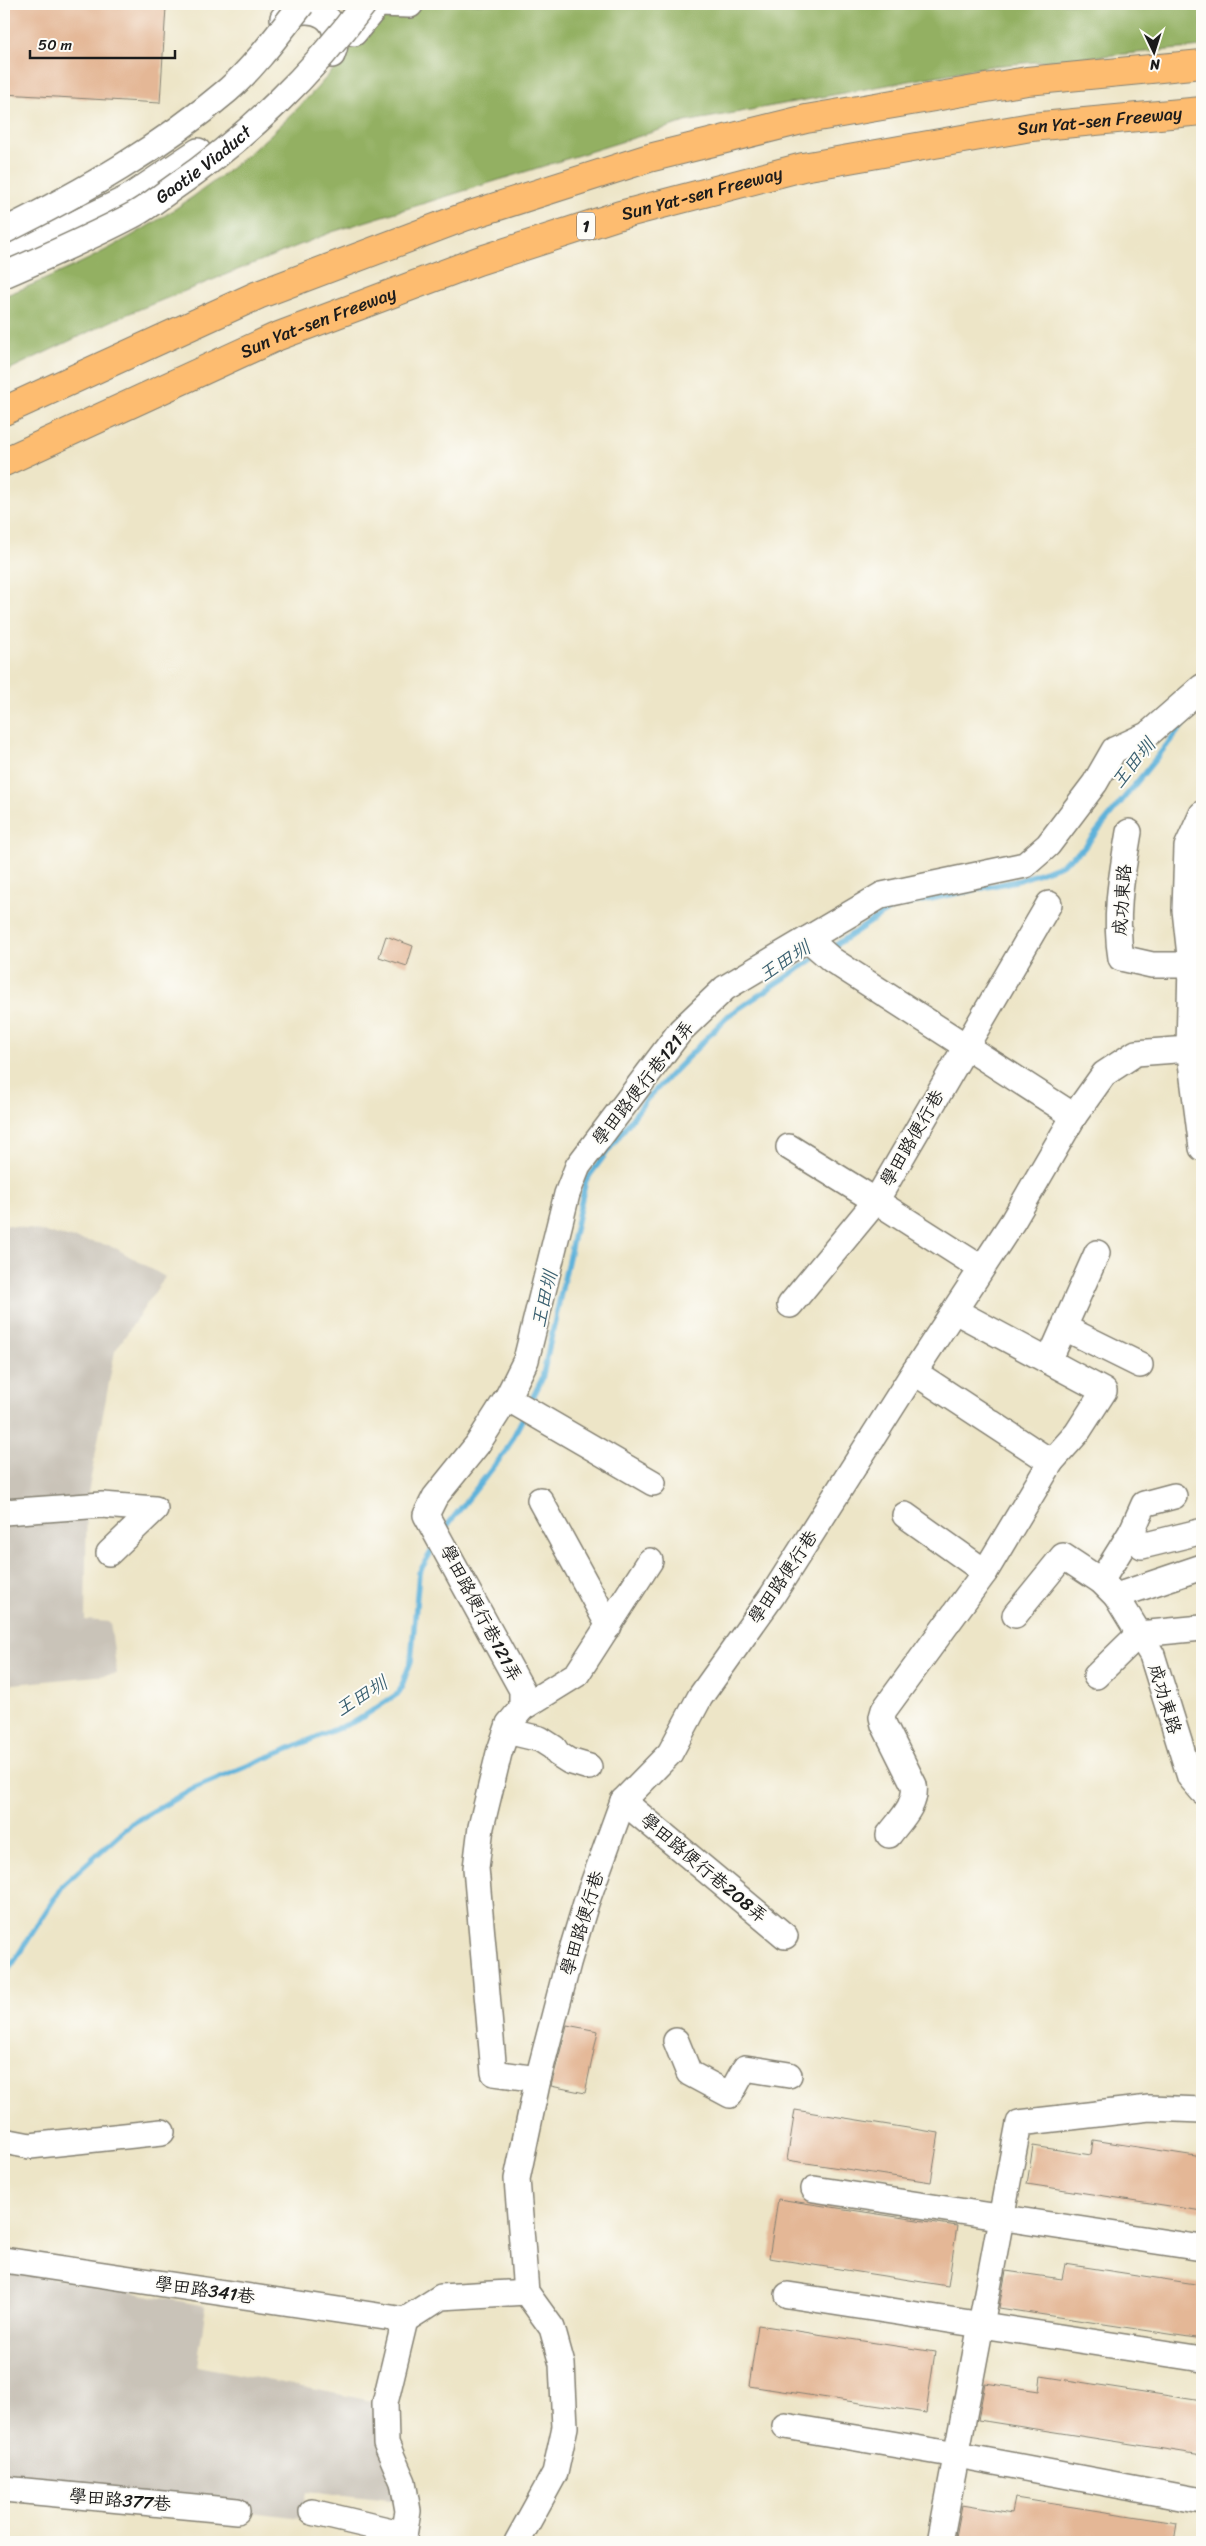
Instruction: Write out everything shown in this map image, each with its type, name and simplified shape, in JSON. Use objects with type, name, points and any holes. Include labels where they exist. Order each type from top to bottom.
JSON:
[{"type":"highway","points":[[4,411],[258,295],[464,217],[649,158],[806,119],[1008,84],[1202,64]]},
{"type":"highway","name":"Sun Yat-sen Freeway","points":[[4,462],[276,338],[478,261],[620,216],[803,167],[1030,126],[1202,111]]},
{"type":"street","points":[[4,231],[115,172],[180,128],[229,88],[272,41],[302,4]]},
{"type":"street","name":"Gaotie Viaduct","points":[[4,258],[128,198],[193,145],[321,4]]},
{"type":"street","name":"Gaotie Viaduct","points":[[4,245],[193,145],[248,109],[282,75],[344,4]]},
{"type":"street","name":"Gaotie Viaduct","points":[[4,275],[62,251],[137,213],[208,164],[258,120],[306,72],[364,4]]},
{"type":"street","points":[[4,288],[68,260],[142,224],[214,173],[266,128],[314,79],[378,4],[410,5]]},
{"type":"street","points":[[4,219],[110,163],[173,121],[222,83],[292,10],[304,8],[319,10],[327,15],[336,33],[336,46],[330,59]]},
{"type":"street","name":"學田路便行巷121弄","points":[[538,2080],[494,2072],[476,1868],[481,1827],[498,1753],[516,1716],[522,1690],[426,1515],[436,1498],[477,1445],[508,1398],[526,1360],[567,1194],[578,1166],[681,1030],[725,988],[882,896],[1025,864],[1048,845],[1095,783],[1114,750],[1147,735],[1202,687]]},
{"type":"street","points":[[1202,814],[1187,847],[1185,910],[1191,965],[1202,1148]]},
{"type":"street","name":"成功東路","points":[[1129,832],[1118,898],[1120,958],[1152,965],[1191,965]]},
{"type":"street","name":"學田路便行巷","points":[[981,1268],[876,1201],[1049,904]]},
{"type":"street","points":[[808,939],[832,960],[967,1045],[1074,1116]]},
{"type":"street","name":"學田路便行巷","points":[[526,2292],[517,2178],[538,2080],[586,1903],[622,1801],[670,1753],[700,1697],[772,1596],[914,1372],[1013,1221],[1074,1116],[1104,1074],[1136,1053],[1196,1048]]},
{"type":"street","points":[[788,1148],[876,1201],[790,1305]]},
{"type":"street","points":[[1048,1361],[1065,1328],[1097,1253]]},
{"type":"street","points":[[889,1834],[914,1802],[915,1795],[914,1785],[884,1725],[882,1717],[884,1710],[985,1572],[1052,1462],[1077,1433],[1104,1391],[955,1311]]},
{"type":"street","points":[[1065,1328],[1140,1365]]},
{"type":"street","points":[[914,1372],[1052,1462]]},
{"type":"street","points":[[508,1398],[654,1482]]},
{"type":"street","points":[[1109,1589],[1144,1504],[1174,1496]]},
{"type":"street","points":[[540,1500],[608,1626]]},
{"type":"street","points":[[4,1512],[102,1505],[154,1509],[109,1552]]},
{"type":"street","points":[[905,1515],[985,1572]]},
{"type":"street","points":[[1132,1531],[1142,1546],[1199,1532]]},
{"type":"street","name":"成功東路","points":[[1016,1615],[1063,1556],[1109,1589],[1152,1656],[1190,1777],[1202,1791]]},
{"type":"street","points":[[588,1767],[569,1761],[558,1754],[554,1748],[540,1740],[515,1734],[516,1716],[577,1674],[650,1561]]},
{"type":"street","points":[[1109,1589],[1202,1567]]},
{"type":"street","points":[[1096,1676],[1139,1634],[1202,1628]]},
{"type":"street","name":"學田路便行巷208弄","points":[[622,1801],[785,1936]]},
{"type":"street","points":[[676,2041],[689,2073],[730,2095],[745,2068],[789,2075]]},
{"type":"street","points":[[940,2542],[1019,2123],[1149,2108],[1202,2110]]},
{"type":"street","points":[[4,2141],[30,2146],[162,2132]]},
{"type":"street","points":[[814,2189],[1202,2248]]},
{"type":"street","name":"學田路341巷","points":[[4,2260],[405,2320]]},
{"type":"street","points":[[312,2512],[404,2538],[408,2511],[403,2482],[386,2443],[385,2403],[405,2320],[441,2297],[526,2292],[552,2328],[562,2364],[565,2427],[555,2473],[521,2541]]},
{"type":"street","points":[[788,2295],[1202,2359]]},
{"type":"street","points":[[785,2426],[956,2455],[1202,2501]]},
{"type":"street","name":"學田路377巷","points":[[4,2489],[237,2511]]},
{"type":"shaded area","points":[[4,1224],[112,1246],[165,1277],[115,1351],[87,1498],[85,1620],[110,1622],[117,1674],[4,1685]]},
{"type":"shaded area","points":[[4,2269],[206,2306],[197,2366],[387,2404],[408,2502],[307,2491],[302,2518],[4,2483]]},
{"type":"green space","points":[[388,4],[1202,4],[1202,47],[991,66],[685,122],[332,232],[120,317],[4,372],[4,296],[91,258],[133,235],[212,183],[249,154],[284,122],[326,78]]},
{"type":"green space","points":[[1202,869],[1202,936],[1194,936],[1190,870]]},
{"type":"building","points":[[4,4],[104,4],[166,7],[160,103],[4,94]]},
{"type":"building","points":[[386,936],[413,946],[407,966],[379,957]]},
{"type":"building","points":[[567,2025],[598,2031],[585,2093],[551,2086]]},
{"type":"building","points":[[795,2110],[939,2133],[931,2182],[787,2160]]},
{"type":"building","points":[[1093,2140],[1202,2157],[1202,2211],[1027,2184],[1033,2146],[1091,2155]]},
{"type":"building","points":[[778,2199],[957,2226],[948,2286],[769,2258]]},
{"type":"building","points":[[1065,2264],[1202,2285],[1202,2339],[999,2308],[1006,2271],[1062,2279]]},
{"type":"building","points":[[758,2325],[935,2352],[926,2413],[749,2386]]},
{"type":"building","points":[[1041,2376],[1202,2401],[1202,2455],[978,2420],[985,2383],[1039,2391]]},
{"type":"building","points":[[1015,2498],[1177,2523],[1174,2542],[955,2542],[962,2505],[1012,2513]]},
{"type":"waterway","name":"王田圳","points":[[830,949],[893,907],[1020,880],[1061,865],[1083,849],[1199,705]]},
{"type":"waterway","name":"王田圳","points":[[529,1405],[542,1379],[586,1180],[646,1100],[729,1015],[818,956]]},
{"type":"waterway","name":"王田圳","points":[[442,1532],[506,1451],[524,1416]]},
{"type":"waterway","name":"王田圳","points":[[4,1977],[63,1885],[131,1824],[192,1789],[358,1720],[399,1693],[411,1661],[419,1573],[435,1545]]}]
